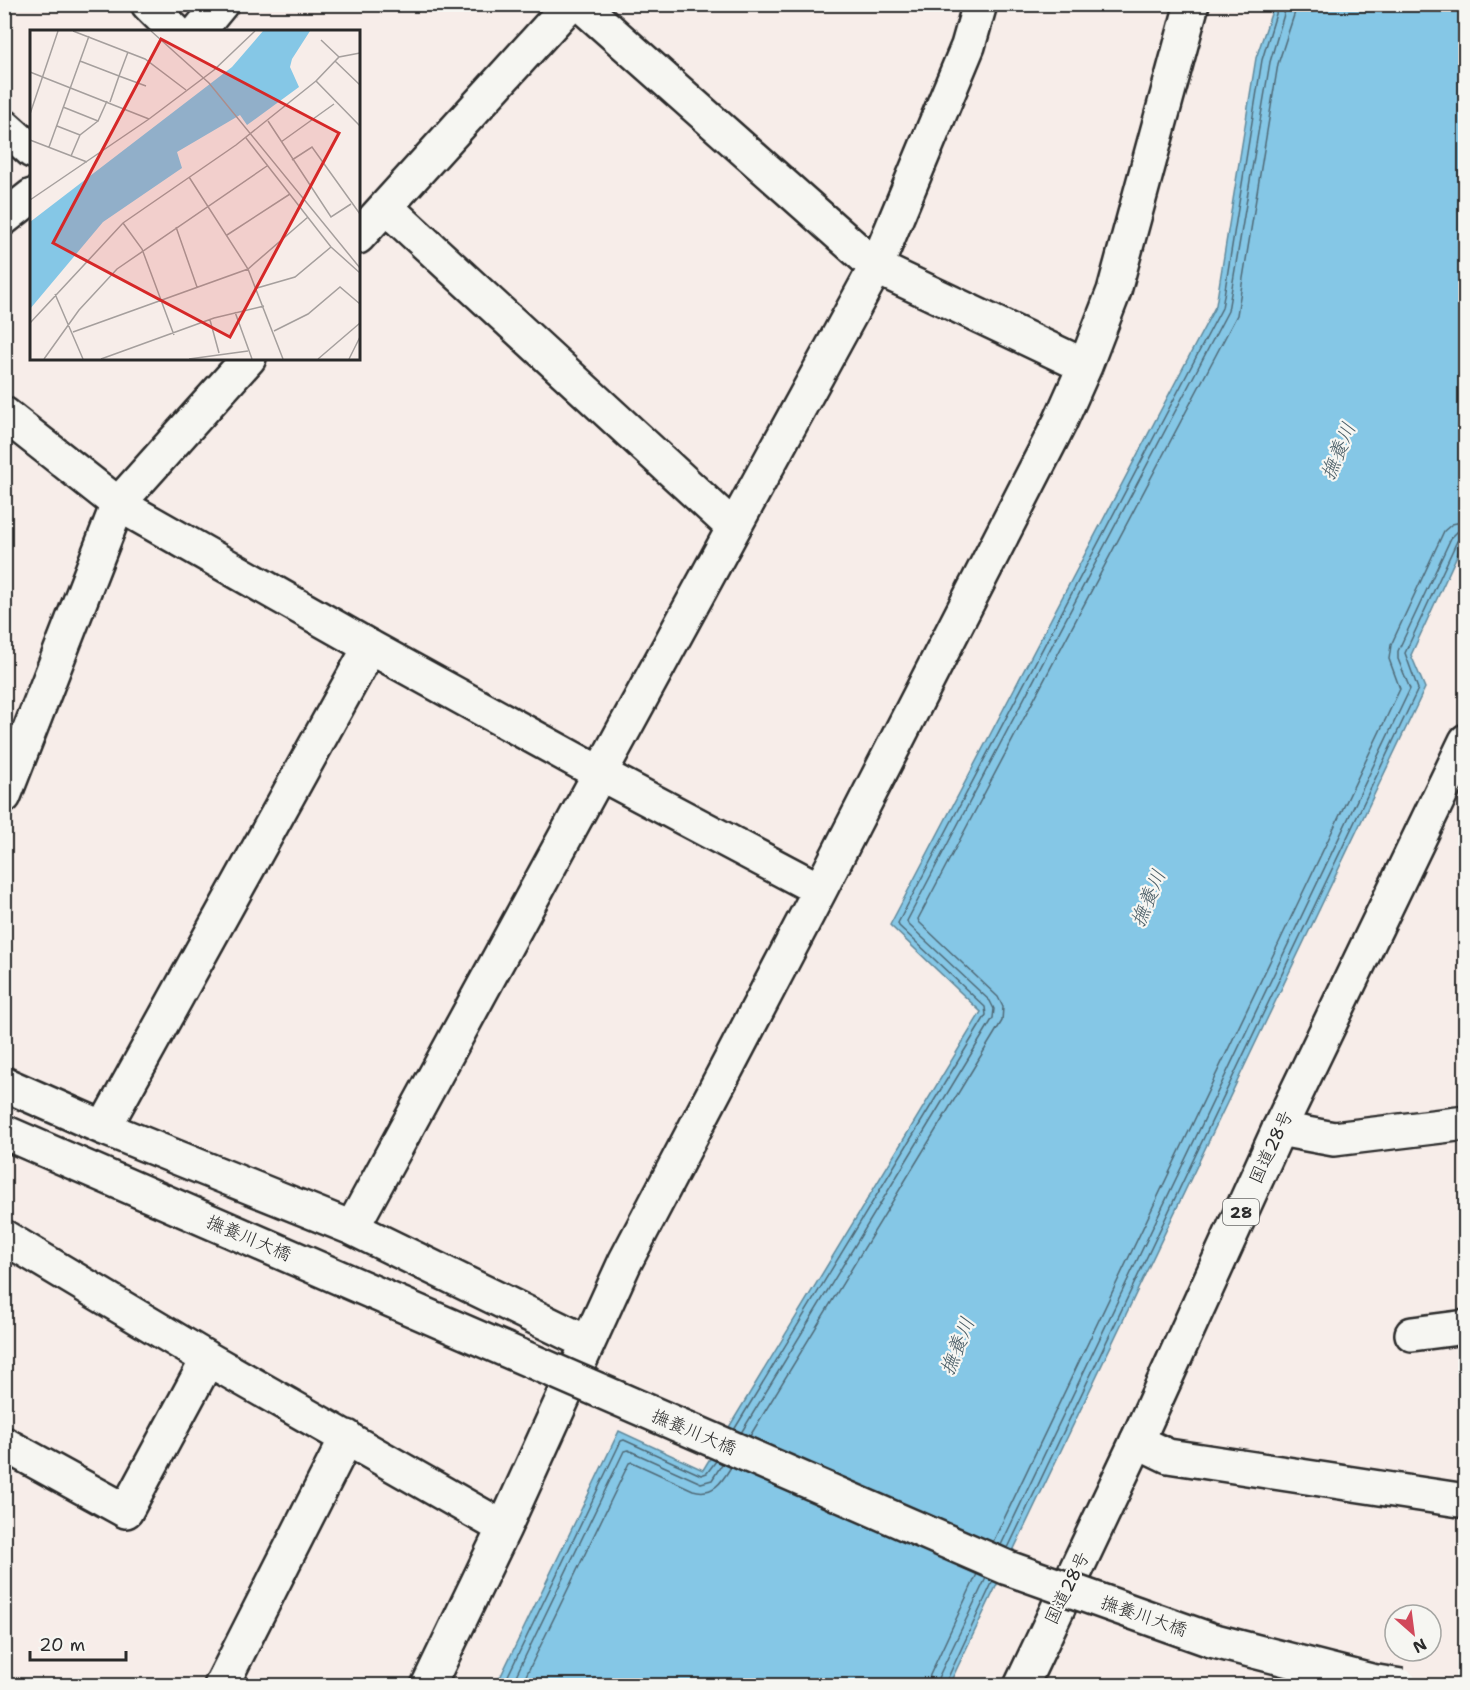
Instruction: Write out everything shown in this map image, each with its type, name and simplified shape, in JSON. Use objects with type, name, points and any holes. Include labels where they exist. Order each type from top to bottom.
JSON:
[{"type":"main road","points":[[148,4],[174,30]]},
{"type":"main road","points":[[200,30],[221,4]]},
{"type":"main road","points":[[360,235],[570,4]]},
{"type":"main road","points":[[580,4],[876,267],[1085,366]]},
{"type":"main road","points":[[352,1228],[876,267],[968,46],[980,4]]},
{"type":"main road","points":[[428,1686],[504,1528],[625,1263],[820,890],[1060,422],[1114,291],[1192,4]]},
{"type":"main road","points":[[4,126],[30,149]]},
{"type":"main road","points":[[4,218],[30,198]]},
{"type":"main road","points":[[386,207],[733,527]]},
{"type":"main road","points":[[4,796],[118,504],[247,360]]},
{"type":"main road","points":[[4,414],[118,504],[370,647],[601,774],[820,890]]},
{"type":"main road","points":[[104,1128],[370,647]]},
{"type":"main road","name":"国道28号","points":[[1021,1686],[1137,1442],[1279,1129],[1466,741]]},
{"type":"main road","points":[[4,1084],[104,1128],[352,1228],[588,1343]]},
{"type":"main road","points":[[1279,1129],[1334,1139],[1466,1123]]},
{"type":"main road","name":"撫養川大橋","points":[[4,1132],[1008,1568],[1211,1640],[1371,1681],[1401,1686]]},
{"type":"main road","points":[[4,1237],[208,1359],[504,1528]]},
{"type":"main road","points":[[1412,1334],[1466,1327]]},
{"type":"main road","points":[[4,1444],[126,1511],[208,1359]]},
{"type":"main road","points":[[221,1686],[347,1437]]},
{"type":"main road","points":[[1137,1442],[1168,1456],[1466,1501]]},
{"type":"water","name":"撫養川","points":[[1274,5],[1465,5],[1465,538],[1411,655],[1425,688],[949,1685],[496,1686],[619,1431],[703,1470],[981,1012],[890,925],[1216,305],[1256,58]]}]
